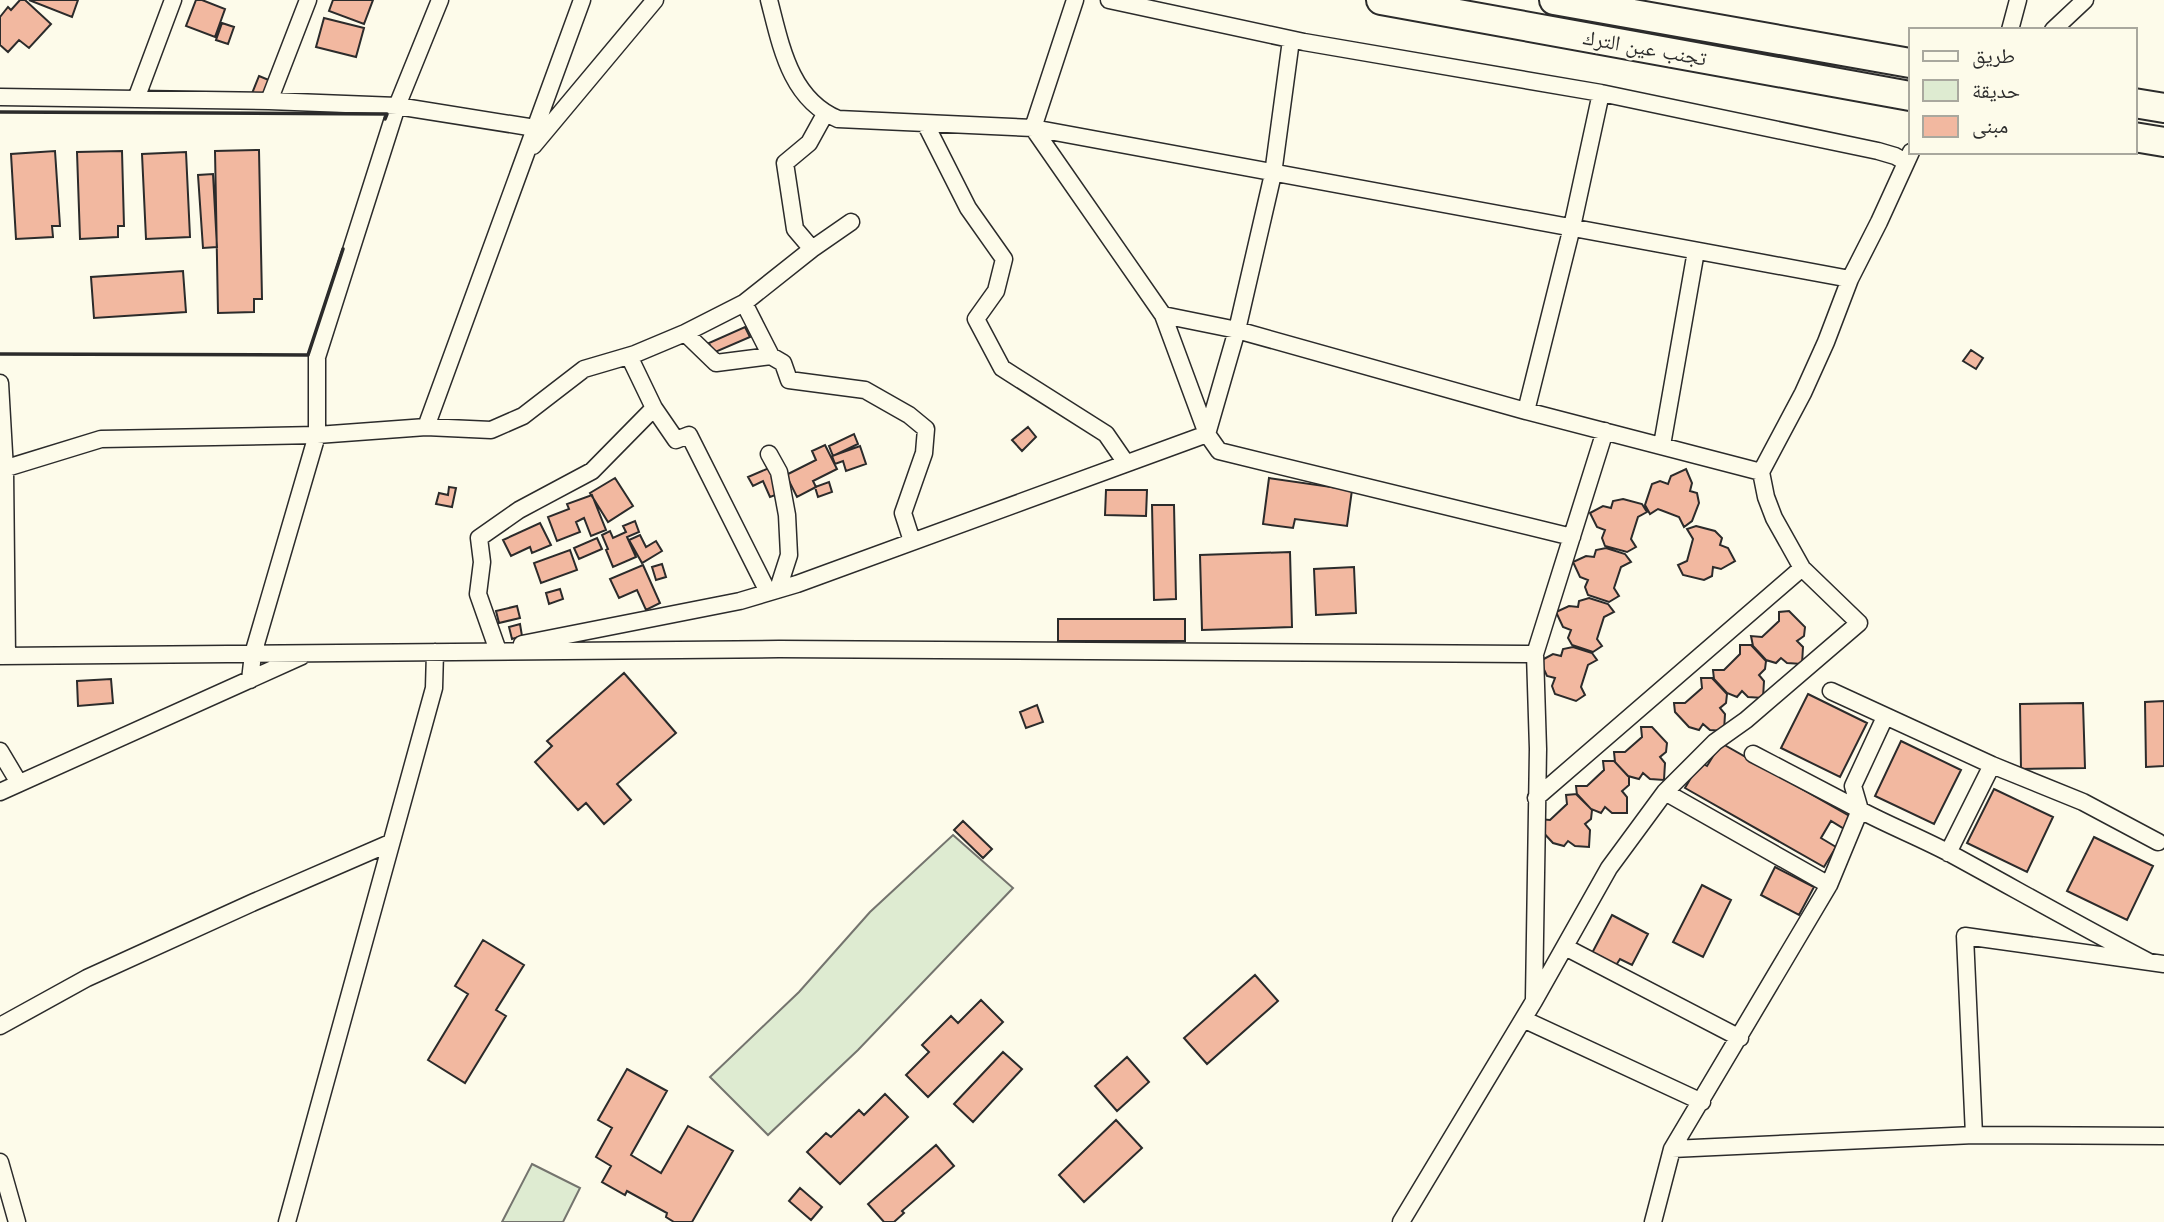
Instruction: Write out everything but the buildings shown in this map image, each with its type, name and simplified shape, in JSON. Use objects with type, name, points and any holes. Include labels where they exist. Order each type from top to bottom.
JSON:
[{"type":"highway","name":"تجنب عين الترك","points":[[1381,0],[1909,96]]},
{"type":"highway","name":"تجنب عين الترك","points":[[1554,0],[1909,63]]},
{"type":"highway","points":[[2136,103],[2164,108]]},
{"type":"highway","points":[[2136,137],[2164,142]]},
{"type":"street","points":[[136,99],[173,0]]},
{"type":"street","points":[[270,101],[308,0]]},
{"type":"street","points":[[250,680],[253,654],[317,435],[317,357],[397,106],[440,0]]},
{"type":"street","points":[[426,427],[582,0]]},
{"type":"street","points":[[524,157],[654,0]]},
{"type":"street","points":[[769,0],[785,61],[804,96],[825,114],[838,120],[1033,128],[1850,279]]},
{"type":"street","points":[[1033,128],[1075,0]]},
{"type":"street","points":[[1109,0],[1291,40],[1601,93],[1909,157],[1880,222],[1850,279],[1814,367],[1761,471],[1774,519],[1802,569],[1859,623],[1746,720],[1715,742],[1665,792],[1609,868],[1566,947],[1401,1222]]},
{"type":"street","points":[[2011,28],[2018,0]]},
{"type":"street","points":[[2055,28],[2085,0]]},
{"type":"street","points":[[1207,434],[1237,330],[1273,174],[1291,40]]},
{"type":"street","points":[[1526,411],[1572,227],[1601,93]]},
{"type":"street","points":[[0,97],[270,101],[397,106],[535,128]]},
{"type":"street","points":[[812,249],[796,229],[785,163],[809,143],[825,114]]},
{"type":"street","points":[[925,123],[968,208],[1004,259],[996,291],[976,319],[1002,368],[1106,434],[1126,463]]},
{"type":"street","points":[[1033,128],[1163,315],[1207,434],[1219,450],[1572,537]]},
{"type":"street","points":[[3,470],[101,439],[317,435],[426,427],[491,430],[523,416],[584,369],[685,333],[744,303],[851,222]]},
{"type":"street","points":[[1662,445],[1696,251]]},
{"type":"street","points":[[744,303],[771,356],[783,363],[789,380],[865,390],[909,415],[926,429],[924,453],[904,513],[912,541]]},
{"type":"street","points":[[1163,315],[1237,330],[1526,411],[1761,471]]},
{"type":"street","points":[[685,333],[716,363],[771,356]]},
{"type":"street","points":[[629,355],[654,408],[676,440],[689,435],[773,591]]},
{"type":"street","points":[[0,383],[4,656],[793,649],[1535,654]]},
{"type":"street","points":[[497,648],[478,594],[482,562],[479,538],[519,510],[592,471],[654,408]]},
{"type":"street","points":[[1534,1001],[1538,749],[1535,654],[1605,431]]},
{"type":"street","points":[[478,652],[740,601],[1207,434]]},
{"type":"street","points":[[769,454],[779,472],[789,555],[773,591]]},
{"type":"street","points":[[1536,798],[1802,569]]},
{"type":"street","points":[[287,1222],[433,688],[435,652]]},
{"type":"street","points":[[0,792],[308,653]]},
{"type":"street","points":[[1831,691],[1992,765],[2083,802],[2158,842]]},
{"type":"street","points":[[1653,1222],[1672,1149],[1829,885],[1860,810],[1853,786],[1885,717]]},
{"type":"street","points":[[0,751],[19,783]]},
{"type":"street","points":[[1752,754],[1948,853],[2051,911],[2156,963]]},
{"type":"street","points":[[1948,853],[1992,765]]},
{"type":"street","points":[[1665,792],[1829,885]]},
{"type":"street","points":[[0,1026],[87,978],[390,843]]},
{"type":"street","points":[[1974,1135],[1965,936],[2156,963]]},
{"type":"street","points":[[1566,947],[1740,1038]]},
{"type":"street","points":[[1523,1019],[1702,1102]]},
{"type":"street","points":[[1672,1149],[1974,1135],[2164,1136]]},
{"type":"street","points":[[0,1162],[17,1222]]},
{"type":"green space","points":[[953,835],[1013,888],[858,1050],[768,1135],[710,1077],[799,992],[870,912]]},
{"type":"green space","points":[[532,1164],[580,1188],[563,1222],[502,1222]]},
{"type":"wall","points":[[0,112],[387,114],[385,119]]},
{"type":"wall","points":[[0,354],[308,355],[343,249]]}]
